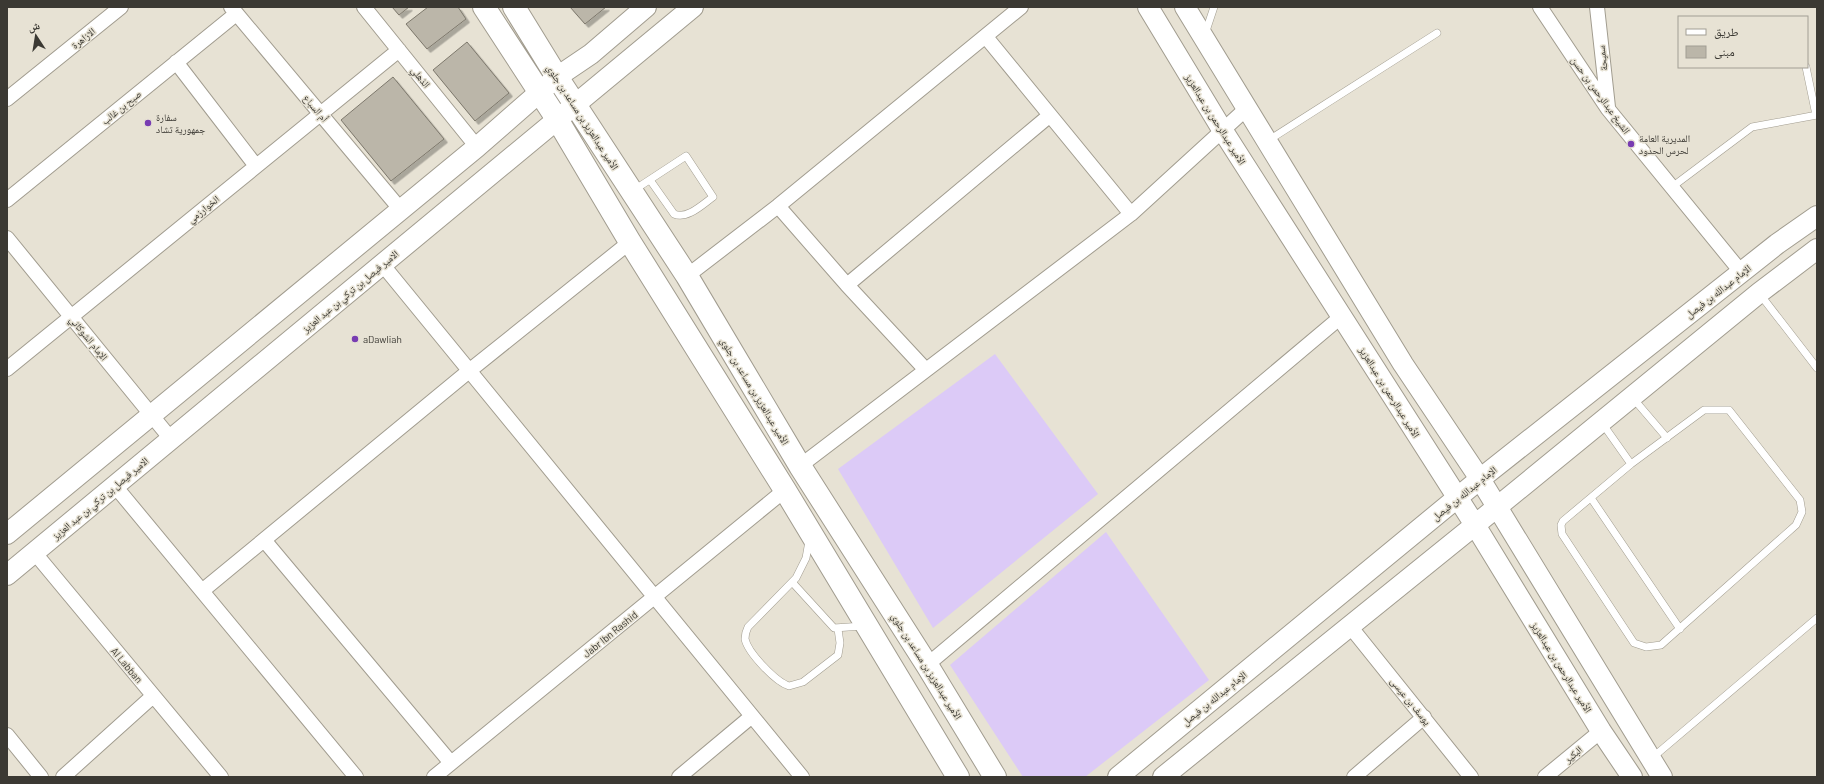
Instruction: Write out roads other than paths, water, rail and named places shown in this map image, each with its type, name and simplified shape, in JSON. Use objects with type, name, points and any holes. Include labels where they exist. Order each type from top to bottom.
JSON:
[{"type":"main road","points":[[484,7],[557,119],[630,242],[785,490],[958,777]]},
{"type":"main road","name":"الأمير عبدالعزيز بن مساعد بن جلوي","points":[[514,7],[556,77],[575,104],[641,186],[687,276],[800,466],[927,666],[995,777]]},
{"type":"street","name":"الازاهرة","points":[[7,99],[121,7]]},
{"type":"street","name":"الذهلي","points":[[364,7],[477,147]]},
{"type":"street","points":[[7,534],[477,147],[556,77],[591,54],[646,7]]},
{"type":"street","name":"الامير فيصل بن تركي بن عبد العزيز","points":[[7,575],[693,7]]},
{"type":"street","points":[[687,276],[778,206],[1021,7]]},
{"type":"street","name":"الأمير عبدالرحمن بن عبدالعزيز","points":[[1148,7],[1223,131],[1475,525],[1601,731],[1632,777]]},
{"type":"street","points":[[1185,7],[1266,142],[1403,364],[1480,479],[1662,777]]},
{"type":"street","name":"الشيخ عبدالرحمن بن حسن","points":[[1540,7],[1608,109],[1742,273]]},
{"type":"street","name":"سميحة","points":[[1596,7],[1608,109]]},
{"type":"street","name":"صبح بن غالب","points":[[7,200],[176,62],[233,10]]},
{"type":"street","name":"أم السباع","points":[[233,10],[401,210]]},
{"type":"street","points":[[986,37],[1049,116],[1131,214]]},
{"type":"street","name":"الخوارزمي","points":[[7,369],[400,50]]},
{"type":"street","points":[[176,62],[256,166]]},
{"type":"street","points":[[800,466],[925,369],[1131,214],[1246,109]]},
{"type":"street","points":[[847,285],[1049,116]]},
{"type":"street","points":[[778,206],[847,285],[925,369]]},
{"type":"street","name":"الإمام عبدالله بن فيصل","points":[[1118,777],[1480,479],[1777,244],[1817,216]]},
{"type":"street","name":"الإمام الشوكاني","points":[[7,238],[171,439]]},
{"type":"street","points":[[202,591],[469,371],[630,242]]},
{"type":"street","points":[[1163,777],[1759,293],[1817,249]]},
{"type":"street","points":[[382,264],[802,777]]},
{"type":"street","points":[[927,666],[1342,316]]},
{"type":"street","points":[[115,486],[356,777]]},
{"type":"street","name":"Jabr Ibn Rashid","points":[[434,777],[785,490]]},
{"type":"street","points":[[264,540],[451,763]]},
{"type":"street","name":"Al Labban","points":[[34,552],[220,777]]},
{"type":"street","name":"يوسف بن عيسى","points":[[1350,625],[1471,777]]},
{"type":"street","points":[[1270,652],[1264,661],[1265,670],[1268,674],[1278,678],[1291,672]]},
{"type":"street","points":[[1216,696],[1228,691],[1239,696],[1242,708],[1237,716]]},
{"type":"street","points":[[63,777],[153,696]]},
{"type":"street","points":[[679,777],[752,716]]},
{"type":"street","points":[[1354,777],[1424,717]]},
{"type":"street","name":"البكير","points":[[1545,777],[1601,731]]},
{"type":"street","points":[[7,735],[41,777]]},
{"type":"lane","points":[[1204,38],[1214,7]]},
{"type":"lane","points":[[1266,142],[1437,33]]},
{"type":"lane","points":[[1672,187],[1752,127],[1816,115],[1806,68]]},
{"type":"lane","points":[[686,156],[713,197],[686,214],[679,216],[674,214],[641,186],[686,156]]},
{"type":"lane","points":[[1759,293],[1817,368]]},
{"type":"lane","points":[[1632,397],[1667,438]]},
{"type":"lane","points":[[1704,410],[1729,410],[1800,500],[1802,512],[1796,525],[1662,645],[1646,647],[1634,643],[1562,534],[1561,525],[1563,521],[1631,464],[1667,438],[1704,410]]},
{"type":"lane","points":[[1602,422],[1631,464]]},
{"type":"lane","points":[[1590,498],[1680,629]]},
{"type":"lane","points":[[811,533],[804,563],[792,582],[748,627],[745,634],[749,649],[776,678],[789,686],[796,685],[803,682],[838,655],[840,643],[838,629]]},
{"type":"lane","points":[[792,582],[832,627],[838,629],[867,626]]},
{"type":"lane","points":[[1651,759],[1817,618]]},
{"type":"place","name":"سفارة جمهورية تشاد","points":[[148,123]]},
{"type":"place","name":"المديرية العامة لحرس الحدود","points":[[1631,144]]},
{"type":"place","name":"aDawliah","points":[[355,339]]}]
